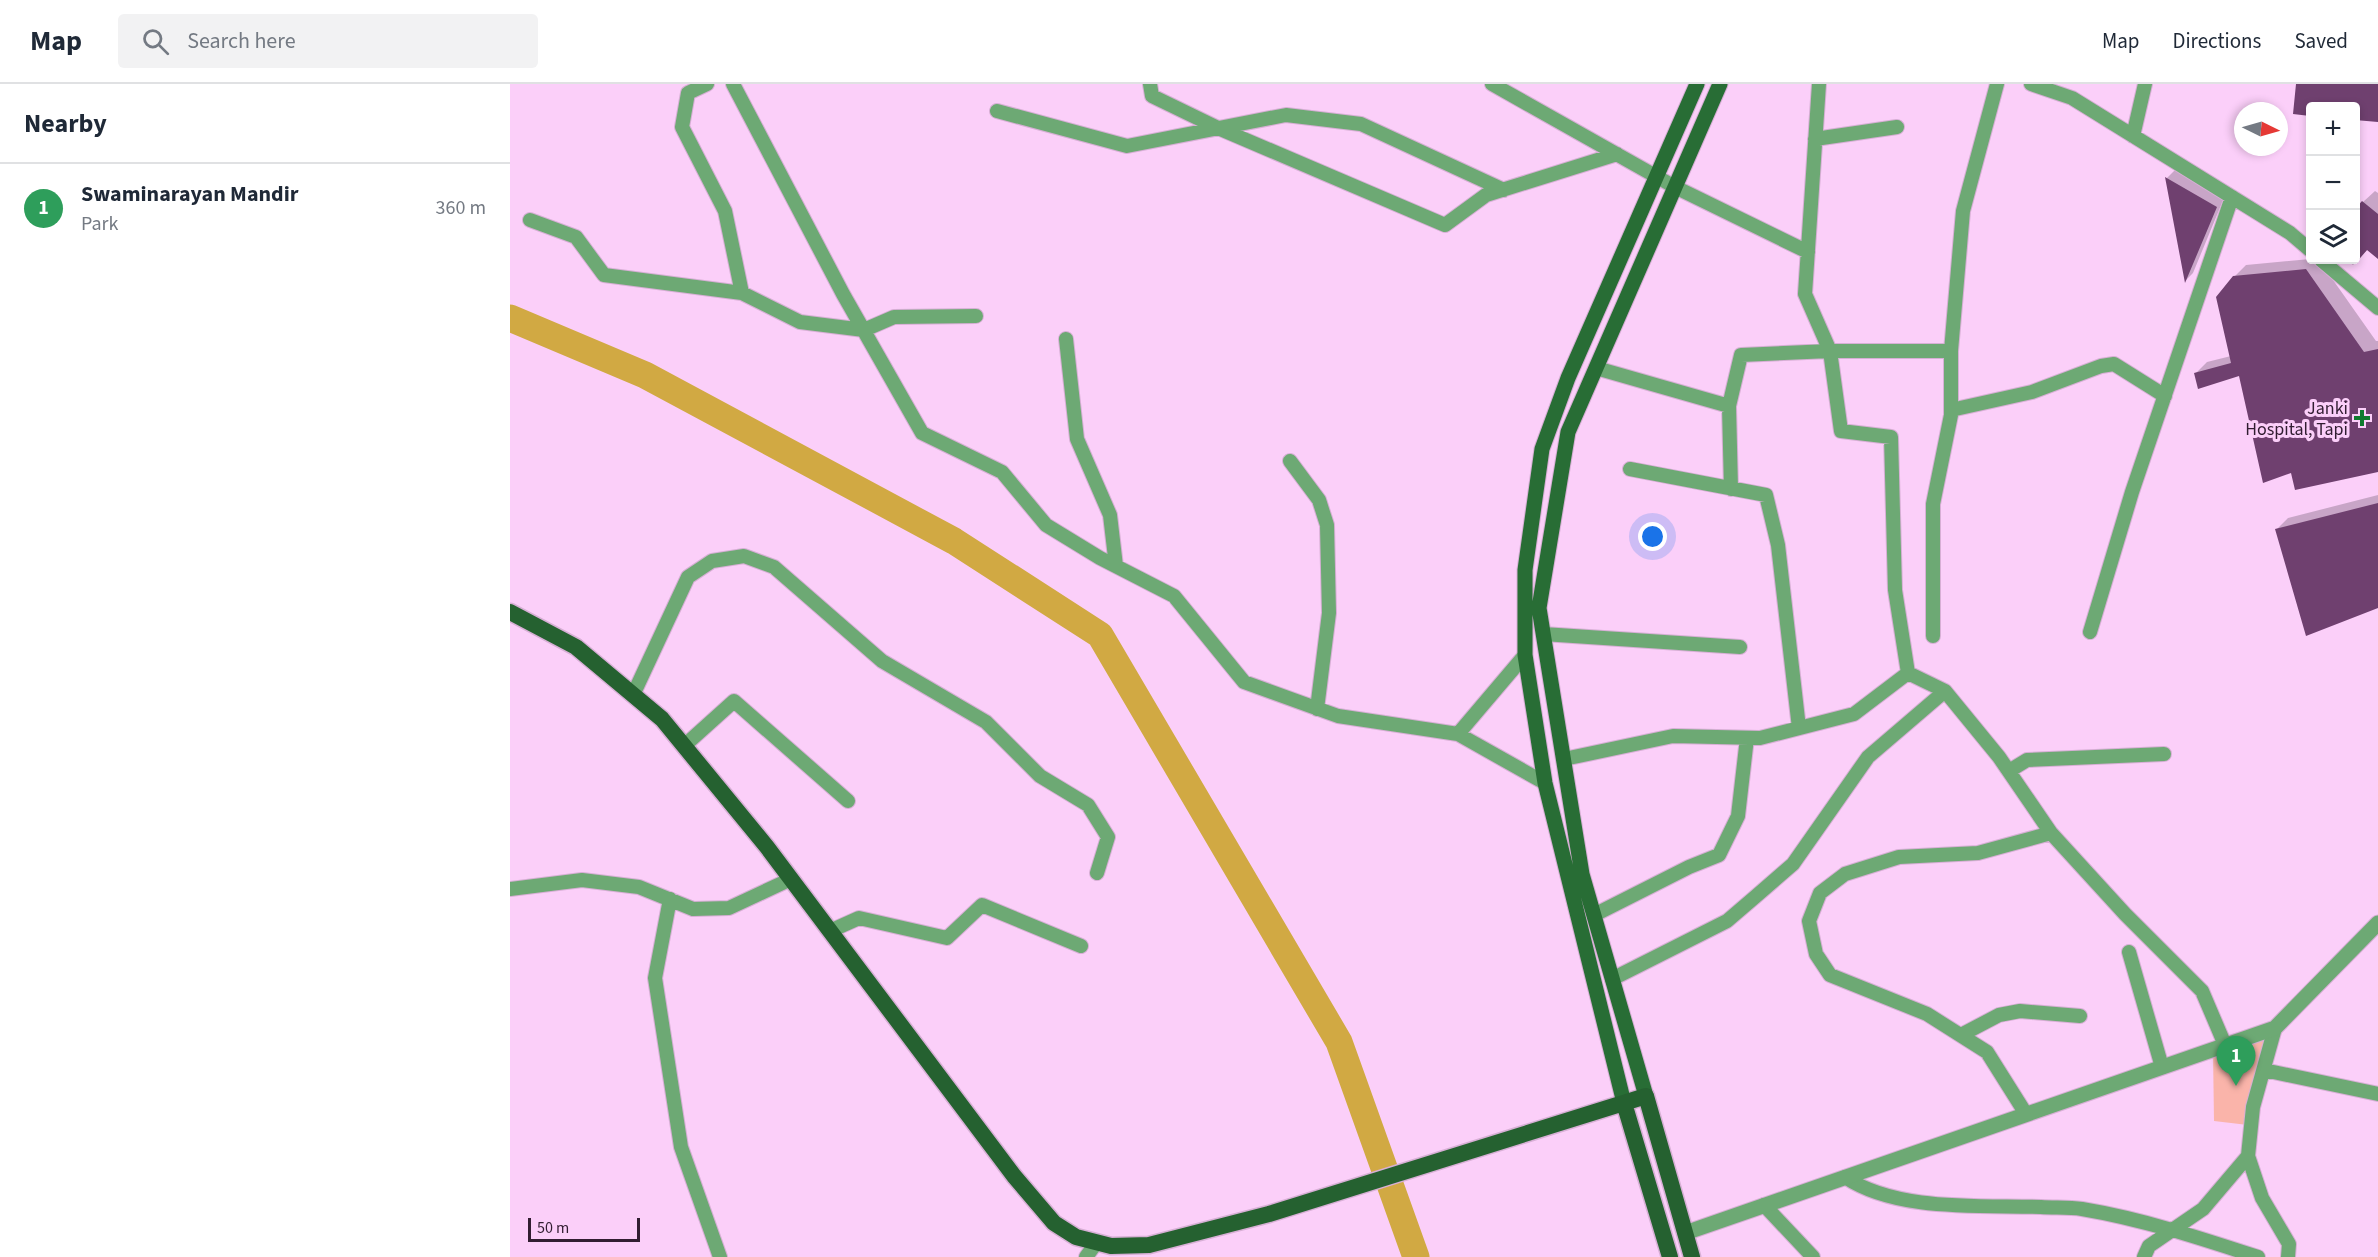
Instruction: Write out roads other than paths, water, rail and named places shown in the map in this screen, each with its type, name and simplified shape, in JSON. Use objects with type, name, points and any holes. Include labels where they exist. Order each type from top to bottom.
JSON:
[{"type":"highway","points":[[510,612],[576,647],[662,719],[791,879],[1014,1176],[1053,1223],[1076,1237],[1138,1251],[1159,1243],[1269,1214],[1646,1096],[1692,1257]]},
{"type":"highway","points":[[1624,1103],[1670,1257]]},
{"type":"main road","points":[[1624,1103],[1545,783],[1525,655],[1525,570],[1542,449],[1568,378],[1697,84]]},
{"type":"main road","points":[[1646,1096],[1582,874],[1539,608],[1568,432],[1720,84]]},
{"type":"street","points":[[707,84],[686,88],[682,127],[724,212],[742,294]]},
{"type":"street","points":[[733,84],[864,330],[922,433],[1002,472],[1046,525],[1116,566],[1174,596],[1244,682],[1338,716],[1458,734],[1545,783]]},
{"type":"street","points":[[1150,84],[1152,96],[1218,129],[1445,225],[1486,195],[1617,154]]},
{"type":"street","points":[[1492,84],[1675,187],[1808,252]]},
{"type":"street","points":[[1819,84],[1805,294],[1830,351],[1841,431],[1891,437],[1894,590],[1908,673]]},
{"type":"street","points":[[1933,636],[1933,504],[1951,410],[1951,351],[1963,211],[1997,84]]},
{"type":"street","points":[[2031,84],[2072,98],[2290,233],[2306,247]]},
{"type":"street","points":[[2133,136],[2145,84]]},
{"type":"street","points":[[997,111],[1127,146],[1286,115],[1361,124],[1504,190]]},
{"type":"street","points":[[1815,139],[1897,127]]},
{"type":"street","points":[[2090,632],[2132,492],[2232,197]]},
{"type":"street","points":[[530,220],[576,237],[604,275],[742,294],[800,322],[864,330],[894,317],[976,316]]},
{"type":"street","points":[[2326,264],[2378,308]]},
{"type":"street","points":[[1066,339],[1077,439],[1110,516],[1116,566]]},
{"type":"street","points":[[1731,489],[1729,406],[1741,355],[1830,351],[1951,351]]},
{"type":"street","points":[[1951,410],[2032,392],[2101,366],[2114,364],[2164,396]]},
{"type":"street","points":[[1596,368],[1729,406]]},
{"type":"street","points":[[1290,461],[1319,500],[1327,525],[1329,613],[1317,709]]},
{"type":"street","points":[[1630,469],[1766,495],[1778,545],[1799,728]]},
{"type":"street","points":[[633,695],[688,577],[712,561],[744,556],[774,567],[882,661],[986,722],[1040,776],[1088,805],[1108,837],[1097,873]]},
{"type":"street","points":[[1543,634],[1740,647]]},
{"type":"street","points":[[1458,734],[1525,655]]},
{"type":"street","points":[[1908,673],[1945,691],[2009,771],[2051,833],[2125,914],[2202,991],[2225,1045]]},
{"type":"street","points":[[1564,759],[1673,736],[1760,738],[1854,714],[1908,673]]},
{"type":"street","points":[[1612,979],[1727,921],[1755,897],[1793,864],[1868,757],[1945,691]]},
{"type":"street","points":[[684,746],[734,701],[848,801]]},
{"type":"street","points":[[1594,915],[1689,867],[1719,855],[1738,816],[1748,738]]},
{"type":"street","points":[[2009,771],[2027,760],[2164,754]]},
{"type":"street","points":[[2026,1114],[1987,1052],[1927,1014],[1830,975],[1816,954],[1809,921],[1820,893],[1845,874],[1899,856],[1978,853],[2051,833]]},
{"type":"street","points":[[510,889],[582,880],[639,887],[693,909],[729,908],[791,879]]},
{"type":"street","points":[[670,899],[655,978],[681,1147],[720,1257]]},
{"type":"street","points":[[830,931],[860,918],[947,938],[982,905],[1081,946]]},
{"type":"street","points":[[1685,1233],[2275,1028],[2378,923]]},
{"type":"street","points":[[2129,952],[2162,1067]]},
{"type":"street","points":[[1961,1035],[1999,1015],[2020,1011],[2080,1016]]},
{"type":"street","points":[[2275,1028],[2253,1107],[2248,1156],[2262,1198],[2289,1244],[2288,1257]]},
{"type":"street","points":[[2264,1070],[2378,1094]]},
{"type":"street","points":[[2144,1257],[2149,1246],[2203,1209],[2248,1156]]},
{"type":"street","points":[[1845,1177],[1860,1188],[1898,1199],[2080,1209],[2174,1229],[2258,1257]]},
{"type":"street","points":[[1764,1205],[1813,1257]]},
{"type":"street","points":[[1086,1257],[1097,1242]]},
{"type":"waterway","points":[[510,318],[645,375],[954,541],[1100,635],[1339,1042],[1416,1257]]},
{"type":"place","name":"Janki Hospital, Tapi","points":[[2362,418]]},
{"type":"place","name":"Swaminarayan Mandir","points":[[2236,1086]]}]
